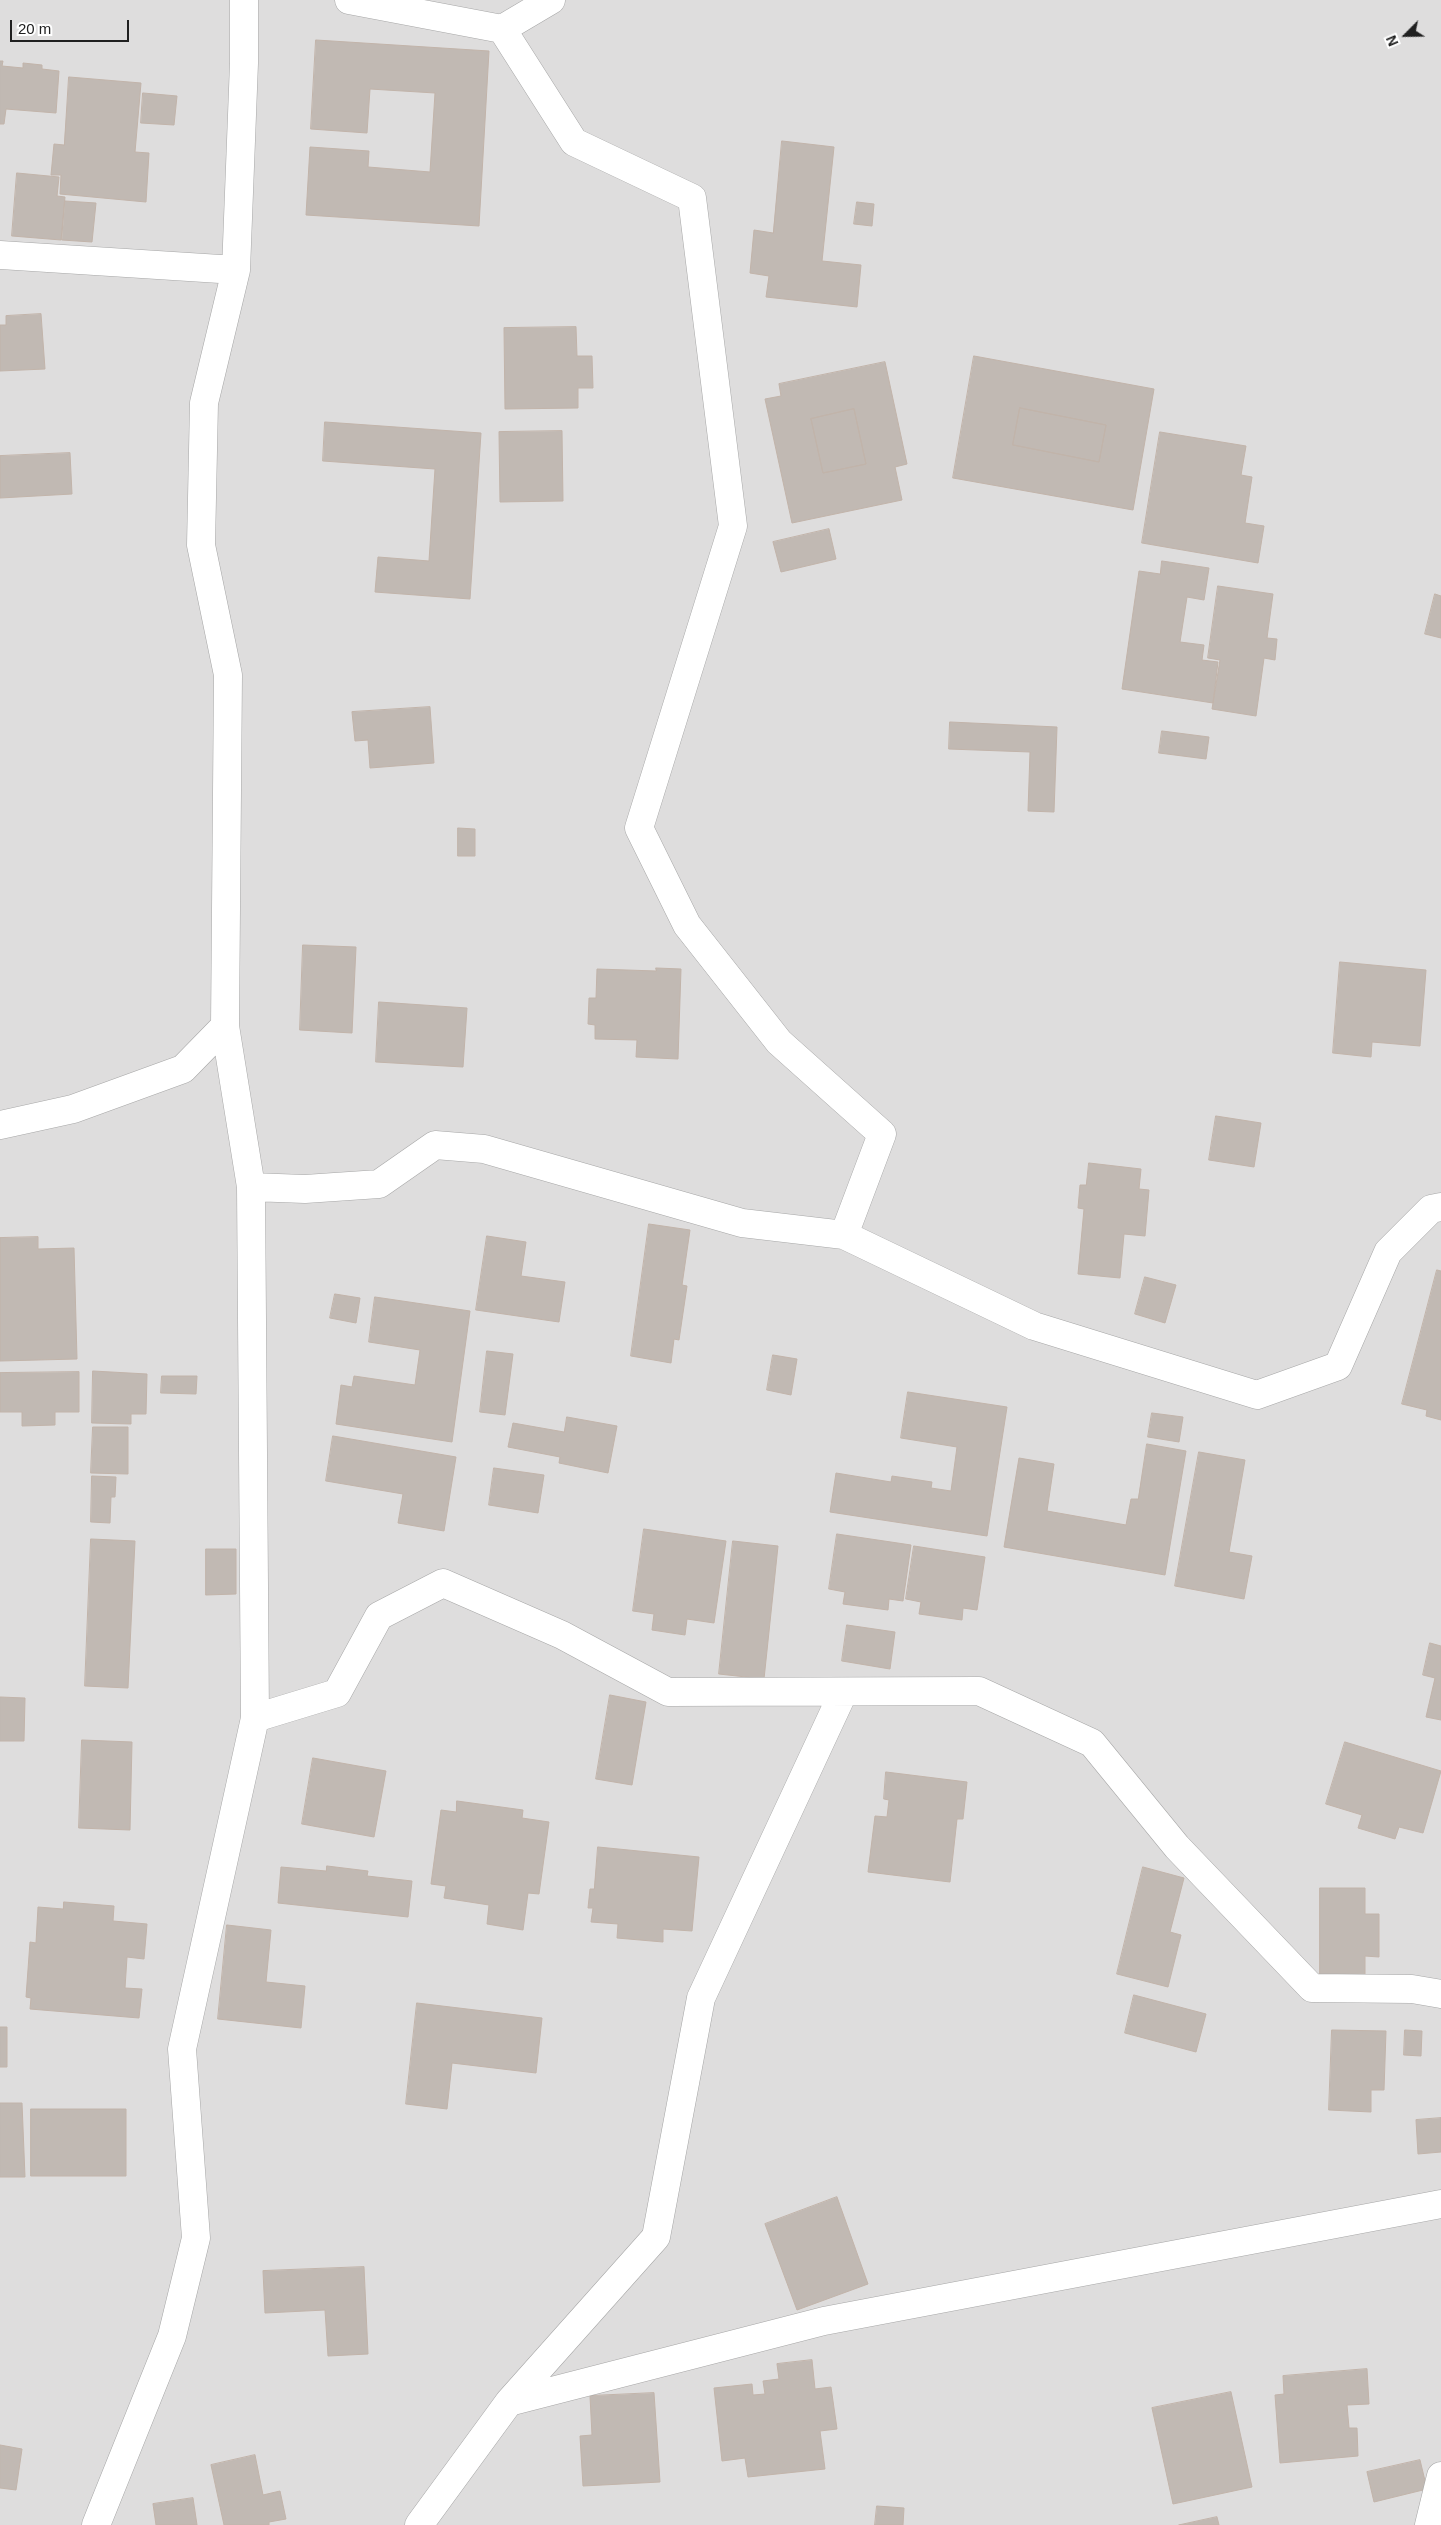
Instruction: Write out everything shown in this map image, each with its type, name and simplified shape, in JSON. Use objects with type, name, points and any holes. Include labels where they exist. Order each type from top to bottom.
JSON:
[{"type":"street","points":[[96,2525],[172,2336],[196,2238],[182,2049],[254,1718],[251,1187],[225,1026],[228,675],[201,545],[204,403],[236,270],[244,63],[244,0]]},
{"type":"street","points":[[349,0],[502,30],[551,0]]},
{"type":"street","points":[[502,30],[574,142],[692,198],[733,526],[639,828],[687,925],[779,1042],[882,1134],[844,1236]]},
{"type":"street","points":[[0,255],[236,270]]},
{"type":"street","points":[[0,1125],[73,1109],[183,1069],[225,1026]]},
{"type":"street","points":[[251,1187],[305,1189],[379,1184],[435,1145],[484,1149],[742,1223],[844,1236],[1034,1326],[1257,1395],[1338,1366],[1388,1252],[1431,1209],[1441,1207]]},
{"type":"street","points":[[254,1718],[337,1693],[379,1616],[443,1584],[562,1635],[668,1692],[844,1693],[979,1691],[1092,1743],[1177,1847],[1312,1988],[1412,1989],[1441,1994]]},
{"type":"street","points":[[419,2525],[509,2402],[656,2237],[701,1998],[844,1693]]},
{"type":"street","points":[[509,2402],[824,2321],[1441,2204]]},
{"type":"street","points":[[1429,2525],[1441,2476]]},
{"type":"shaded area","points":[[0,0],[1441,0],[1441,2525],[0,2525]]},
{"type":"building","points":[[316,40],[489,51],[479,226],[306,215],[310,147],[369,151],[368,167],[430,172],[435,93],[370,89],[367,133],[311,129]]},
{"type":"building","points":[[0,61],[3,61],[2,66],[23,68],[23,63],[42,65],[42,69],[59,71],[56,113],[6,109],[4,124],[0,124]]},
{"type":"building","points":[[69,77],[141,83],[135,152],[149,153],[146,202],[60,194],[61,175],[51,175],[54,144],[64,145]]},
{"type":"building","points":[[143,93],[177,96],[174,125],[141,123]]},
{"type":"building","points":[[782,141],[834,147],[822,261],[861,265],[857,307],[766,297],[769,276],[750,273],[754,230],[773,233]]},
{"type":"building","points":[[17,173],[59,177],[57,196],[65,197],[61,240],[12,236]]},
{"type":"building","points":[[65,201],[96,203],[92,242],[62,240]]},
{"type":"building","points":[[857,202],[874,204],[872,226],[854,224]]},
{"type":"building","points":[[41,314],[45,369],[0,371],[0,325],[6,325],[6,316]]},
{"type":"building","points":[[576,327],[577,356],[592,356],[593,388],[578,388],[578,408],[505,409],[504,328]]},
{"type":"building","points":[[974,356],[1154,389],[1133,510],[953,478]],"holes":[[[1020,408],[1106,425],[1099,462],[1013,445]]]},
{"type":"building","points":[[885,362],[907,464],[895,467],[902,500],[792,523],[765,399],[781,396],[779,384]],"holes":[[[854,409],[866,464],[823,473],[811,419]]]},
{"type":"building","points":[[1020,408],[1106,425],[1099,462],[1013,445]]},
{"type":"building","points":[[854,409],[866,464],[823,473],[811,419]]},
{"type":"building","points":[[325,422],[481,433],[470,599],[375,592],[378,557],[429,561],[435,469],[323,461]]},
{"type":"building","points":[[562,431],[563,501],[500,502],[499,432]]},
{"type":"building","points":[[1160,432],[1246,446],[1241,475],[1252,477],[1245,523],[1264,526],[1258,563],[1142,543]]},
{"type":"building","points":[[70,453],[72,494],[0,498],[0,456]]},
{"type":"building","points":[[829,529],[836,559],[781,572],[773,542]]},
{"type":"building","points":[[1162,561],[1209,568],[1204,600],[1187,597],[1180,642],[1204,645],[1202,660],[1218,662],[1213,703],[1122,689],[1139,571],[1160,574]]},
{"type":"building","points":[[1218,586],[1273,594],[1267,638],[1277,639],[1275,660],[1264,658],[1256,716],[1212,709],[1220,660],[1208,658]]},
{"type":"building","points":[[1435,594],[1441,596],[1441,638],[1425,634]]},
{"type":"building","points":[[430,707],[434,763],[370,768],[368,740],[355,741],[352,712]]},
{"type":"building","points":[[950,722],[1057,727],[1054,812],[1028,811],[1030,752],[949,749]]},
{"type":"building","points":[[1162,731],[1209,737],[1206,759],[1159,753]]},
{"type":"building","points":[[458,828],[475,829],[475,856],[458,856]]},
{"type":"building","points":[[303,945],[356,947],[352,1033],[300,1030]]},
{"type":"building","points":[[1340,962],[1426,970],[1420,1046],[1372,1042],[1371,1057],[1333,1053]]},
{"type":"building","points":[[656,968],[681,969],[678,1059],[636,1057],[637,1040],[595,1039],[595,1025],[588,1024],[589,998],[596,998],[597,969],[656,971]]},
{"type":"building","points":[[379,1002],[467,1008],[463,1067],[376,1062]]},
{"type":"building","points":[[1216,1116],[1261,1123],[1254,1167],[1209,1160]]},
{"type":"building","points":[[1089,1163],[1141,1169],[1139,1189],[1149,1190],[1145,1236],[1124,1234],[1120,1278],[1078,1274],[1084,1209],[1078,1208],[1080,1185],[1086,1185]]},
{"type":"building","points":[[649,1224],[690,1230],[682,1285],[687,1286],[679,1340],[674,1339],[671,1363],[631,1356]]},
{"type":"building","points":[[487,1236],[526,1242],[521,1276],[565,1282],[559,1322],[476,1310]]},
{"type":"building","points":[[38,1237],[38,1249],[74,1248],[77,1359],[0,1361],[0,1238]]},
{"type":"building","points":[[1437,1270],[1441,1271],[1441,1420],[1426,1416],[1427,1410],[1402,1404]]},
{"type":"building","points":[[1145,1277],[1176,1285],[1165,1323],[1135,1314]]},
{"type":"building","points":[[335,1294],[360,1298],[356,1323],[330,1318]]},
{"type":"building","points":[[375,1297],[470,1311],[452,1442],[336,1424],[341,1385],[352,1387],[354,1376],[415,1385],[420,1350],[369,1342]]},
{"type":"building","points":[[487,1351],[513,1354],[505,1415],[480,1412]]},
{"type":"building","points":[[773,1355],[797,1359],[791,1395],[767,1390]]},
{"type":"building","points":[[93,1371],[147,1374],[146,1414],[131,1414],[131,1424],[92,1423]]},
{"type":"building","points":[[79,1372],[79,1412],[55,1412],[55,1425],[22,1426],[22,1412],[0,1412],[0,1373]]},
{"type":"building","points":[[162,1376],[197,1376],[196,1394],[161,1393]]},
{"type":"building","points":[[908,1392],[1007,1407],[987,1536],[830,1512],[836,1473],[891,1482],[892,1476],[932,1482],[931,1488],[951,1491],[957,1447],[901,1438]]},
{"type":"building","points":[[1152,1413],[1183,1417],[1179,1442],[1148,1437]]},
{"type":"building","points":[[567,1417],[617,1426],[608,1473],[559,1463],[560,1457],[508,1447],[513,1423],[564,1432]]},
{"type":"building","points":[[93,1427],[128,1427],[128,1474],[91,1473]]},
{"type":"building","points":[[333,1436],[456,1457],[444,1531],[398,1523],[403,1494],[326,1481]]},
{"type":"building","points":[[1147,1444],[1186,1451],[1165,1575],[1004,1547],[1019,1458],[1054,1464],[1047,1511],[1126,1525],[1131,1499],[1138,1499]]},
{"type":"building","points":[[1199,1452],[1245,1460],[1229,1552],[1252,1556],[1244,1599],[1175,1586]]},
{"type":"building","points":[[494,1468],[544,1475],[538,1513],[489,1505]]},
{"type":"building","points":[[92,1476],[116,1477],[115,1497],[111,1497],[110,1523],[91,1522]]},
{"type":"building","points":[[644,1529],[726,1541],[714,1623],[687,1619],[685,1635],[652,1630],[654,1614],[633,1611]]},
{"type":"building","points":[[837,1534],[911,1545],[903,1601],[889,1599],[888,1610],[843,1604],[845,1592],[829,1589]]},
{"type":"building","points":[[91,1539],[135,1541],[128,1688],[85,1686]]},
{"type":"building","points":[[733,1541],[778,1546],[764,1679],[719,1674]]},
{"type":"building","points":[[914,1546],[985,1557],[977,1610],[963,1608],[962,1620],[919,1614],[921,1602],[906,1599]]},
{"type":"building","points":[[206,1549],[236,1549],[236,1594],[206,1595]]},
{"type":"building","points":[[847,1625],[895,1632],[890,1669],[842,1661]]},
{"type":"building","points":[[1430,1643],[1441,1646],[1441,1720],[1426,1717],[1435,1678],[1423,1675]]},
{"type":"building","points":[[610,1695],[646,1702],[632,1785],[596,1779]]},
{"type":"building","points":[[0,1697],[25,1698],[24,1741],[0,1741]]},
{"type":"building","points":[[82,1740],[132,1742],[130,1830],[79,1828]]},
{"type":"building","points":[[1345,1742],[1441,1771],[1423,1833],[1399,1827],[1395,1839],[1358,1828],[1362,1815],[1326,1804]]},
{"type":"building","points":[[313,1758],[386,1771],[374,1837],[302,1824]]},
{"type":"building","points":[[886,1772],[967,1782],[963,1819],[957,1819],[950,1882],[868,1872],[875,1816],[887,1817],[889,1800],[884,1799]]},
{"type":"building","points":[[457,1801],[523,1810],[522,1818],[549,1822],[539,1894],[528,1893],[523,1930],[487,1924],[489,1905],[444,1898],[446,1886],[431,1884],[441,1810],[456,1812]]},
{"type":"building","points":[[598,1847],[699,1857],[692,1931],[663,1929],[663,1942],[617,1938],[618,1924],[591,1922],[593,1908],[588,1908],[590,1889],[594,1889]]},
{"type":"building","points":[[327,1866],[368,1871],[367,1876],[412,1881],[408,1917],[278,1903],[281,1867],[326,1871]]},
{"type":"building","points":[[1143,1867],[1184,1878],[1170,1932],[1181,1935],[1168,1987],[1117,1974]]},
{"type":"building","points":[[1320,1888],[1365,1888],[1365,1914],[1379,1914],[1379,1957],[1365,1956],[1365,1978],[1320,1978]]},
{"type":"building","points":[[64,1902],[114,1906],[113,1921],[147,1924],[144,1959],[127,1957],[125,1988],[142,1989],[139,2018],[30,2009],[31,1998],[26,1997],[30,1942],[36,1943],[38,1907],[63,1909]]},
{"type":"building","points":[[227,1925],[271,1930],[266,1982],[305,1986],[301,2028],[218,2019]]},
{"type":"building","points":[[1134,1995],[1206,2014],[1196,2052],[1125,2033]]},
{"type":"building","points":[[417,2003],[542,2018],[536,2073],[452,2063],[447,2109],[406,2104]]},
{"type":"building","points":[[0,2027],[7,2027],[7,2067],[0,2067]]},
{"type":"building","points":[[1332,2030],[1386,2031],[1384,2090],[1371,2090],[1371,2112],[1329,2110]]},
{"type":"building","points":[[1405,2030],[1422,2031],[1421,2056],[1404,2055]]},
{"type":"building","points":[[0,2103],[22,2103],[25,2177],[0,2177]]},
{"type":"building","points":[[31,2109],[126,2109],[126,2176],[31,2176]]},
{"type":"building","points":[[1441,2118],[1441,2152],[1418,2154],[1416,2120]]},
{"type":"building","points":[[837,2197],[868,2284],[797,2310],[765,2224]]},
{"type":"building","points":[[364,2267],[368,2354],[328,2356],[325,2310],[265,2313],[263,2271]]},
{"type":"building","points":[[812,2360],[815,2389],[831,2387],[837,2429],[820,2431],[825,2469],[748,2477],[745,2458],[722,2461],[714,2388],[752,2384],[753,2395],[765,2394],[763,2381],[779,2379],[777,2364]]},
{"type":"building","points":[[1367,2369],[1369,2404],[1347,2405],[1349,2428],[1357,2428],[1358,2456],[1280,2463],[1275,2395],[1284,2394],[1283,2376]]},
{"type":"building","points":[[1231,2392],[1252,2487],[1173,2504],[1152,2408]]},
{"type":"building","points":[[654,2393],[660,2482],[583,2486],[580,2436],[592,2435],[590,2396]]},
{"type":"building","points":[[0,2445],[22,2449],[16,2490],[0,2488]]},
{"type":"building","points":[[255,2455],[263,2495],[280,2491],[286,2519],[269,2522],[269,2525],[224,2525],[211,2465]]},
{"type":"building","points":[[1420,2460],[1427,2489],[1374,2502],[1367,2472]]},
{"type":"building","points":[[193,2498],[197,2525],[156,2525],[153,2504]]},
{"type":"building","points":[[877,2506],[904,2508],[903,2525],[875,2525]]},
{"type":"building","points":[[1217,2517],[1219,2525],[1179,2525]]}]
